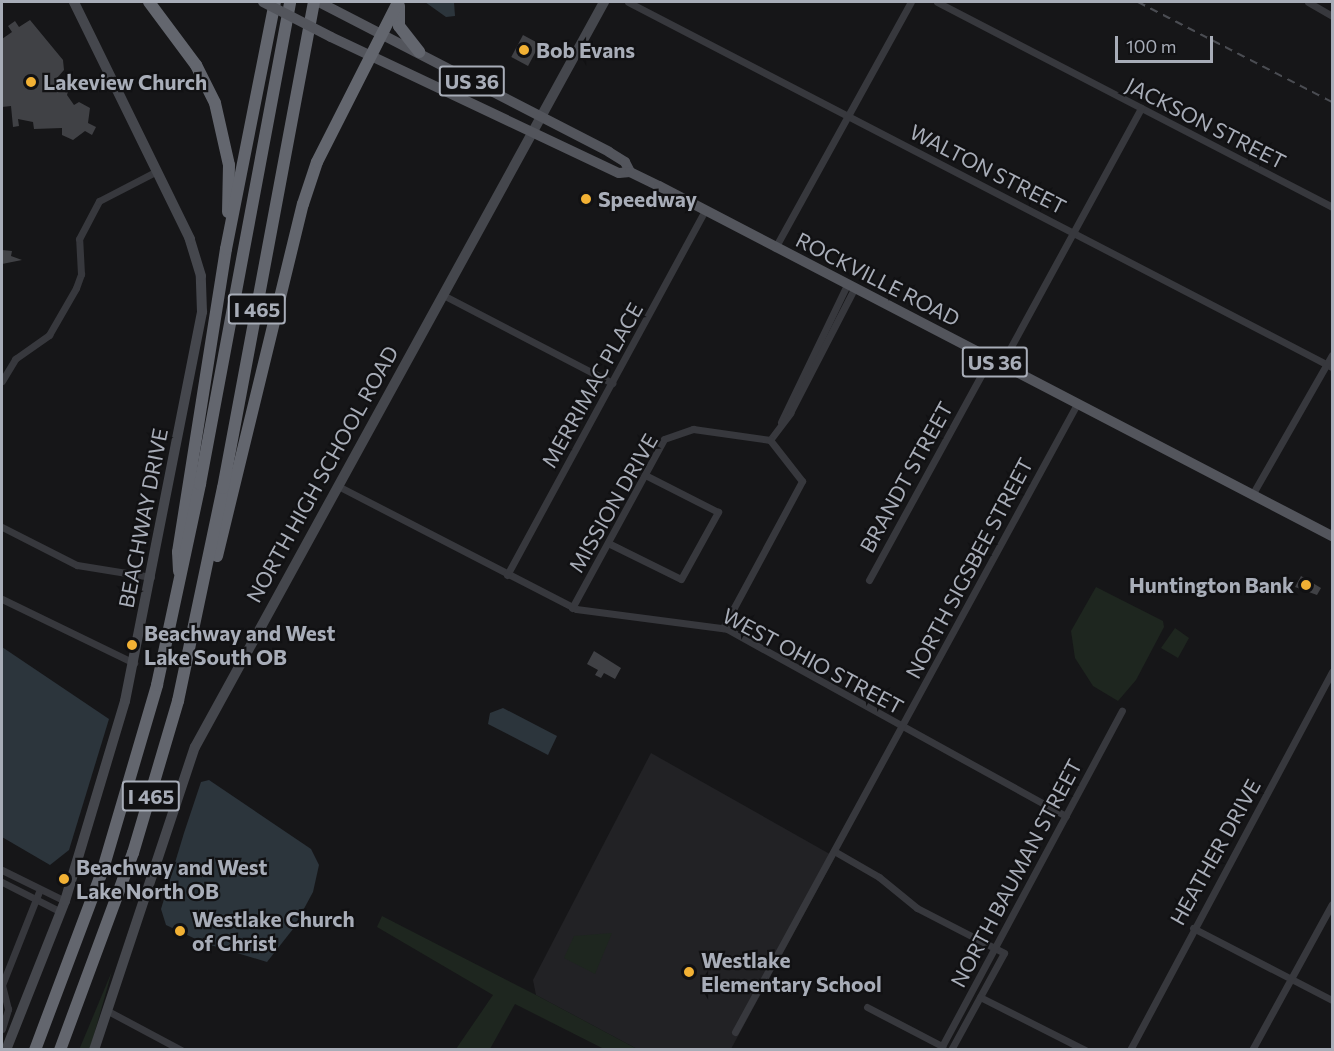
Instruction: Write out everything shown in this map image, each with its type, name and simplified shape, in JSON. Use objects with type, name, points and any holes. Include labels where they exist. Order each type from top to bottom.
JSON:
[{"type":"highway","points":[[148,2],[196,65],[222,124],[230,165],[226,249]]},
{"type":"highway","points":[[180,588],[178,552],[226,249],[275,2]]},
{"type":"highway","name":"I 465","points":[[34,1050],[120,818],[180,588],[291,2]]},
{"type":"highway","name":"I 465","points":[[60,1050],[91,974],[150,797],[198,615],[314,2]]},
{"type":"highway","points":[[198,615],[228,520],[303,204],[317,162],[399,2]]},
{"type":"highway","name":"US 36","points":[[399,2],[399,26],[419,52]]},
{"type":"highway","points":[[66,1050],[91,974]]},
{"type":"main road","name":"ROCKVILLE ROAD","points":[[263,2],[331,37],[533,130],[619,173],[630,172],[1332,536]]},
{"type":"main road","name":"ROCKVILLE ROAD","points":[[319,2],[419,52],[625,162],[630,172]]},
{"type":"street","name":"BEACHWAY DRIVE","points":[[6,1050],[63,906],[134,663],[152,577],[202,300],[194,249],[74,2]]},
{"type":"street","name":"NORTH HIGH SCHOOL ROAD","points":[[94,1050],[162,858],[191,755],[604,2]]},
{"type":"street","name":"WALTON STREET","points":[[628,2],[1329,365]]},
{"type":"street","points":[[775,248],[911,2]]},
{"type":"street","name":"JACKSON STREET","points":[[937,2],[1332,207]]},
{"type":"street","points":[[1308,2],[1332,16]]},
{"type":"street","points":[[1001,364],[1141,108]]},
{"type":"street","points":[[2,381],[15,359],[49,335],[76,288],[81,269],[79,239],[99,201],[157,171]]},
{"type":"street","name":"MERRIMAC PLACE","points":[[507,575],[705,211]]},
{"type":"street","points":[[723,628],[802,481],[770,440],[780,422],[790,413],[850,287]]},
{"type":"street","points":[[443,295],[612,383]]},
{"type":"street","points":[[1252,495],[1329,365],[1332,355]]},
{"type":"street","name":"BRANDT STREET","points":[[869,580],[990,359]]},
{"type":"street","name":"NORTH SIGSBEE STREET","points":[[735,1032],[1077,404]]},
{"type":"street","name":"MISSION DRIVE","points":[[572,608],[664,439],[681,431],[770,440]]},
{"type":"street","points":[[608,543],[681,579],[718,512],[645,475]]},
{"type":"street","name":"WEST OHIO STREET","points":[[338,486],[572,608],[603,616],[723,628],[902,726],[905,732],[1065,816]]},
{"type":"street","points":[[2,527],[75,564],[152,577]]},
{"type":"street","points":[[2,599],[134,663]]},
{"type":"street","name":"HEATHER DRIVE","points":[[1130,1050],[1332,671]]},
{"type":"street","name":"NORTH BAUMAN STREET","points":[[941,1048],[1122,711]]},
{"type":"street","points":[[834,851],[879,877],[917,908],[995,948]]},
{"type":"street","points":[[2,870],[40,889],[63,906]]},
{"type":"street","points":[[2,882],[34,898],[63,906]]},
{"type":"street","points":[[2,1029],[8,1006],[2,986],[34,898],[40,889]]},
{"type":"street","points":[[1252,1050],[1332,904]]},
{"type":"street","points":[[1193,928],[1332,1000]]},
{"type":"street","name":"NORTH BAUMAN STREET","points":[[951,1050],[1004,953],[995,948]]},
{"type":"street","points":[[980,997],[1085,1050]]},
{"type":"street","points":[[867,1007],[941,1048]]},
{"type":"street","points":[[108,1011],[181,1050]]},
{"type":"shaded area","points":[[425,2],[454,2],[455,16],[446,17]]},
{"type":"shaded area","points":[[1096,587],[1163,621],[1164,627],[1136,680],[1118,701],[1093,686],[1075,658],[1071,631]]},
{"type":"shaded area","points":[[1175,628],[1189,638],[1178,658],[1161,648]]},
{"type":"shaded area","points":[[2,647],[109,719],[69,850],[50,865],[2,837]]},
{"type":"shaded area","points":[[503,708],[557,736],[548,755],[488,724],[490,713]]},
{"type":"shaded area","points":[[651,753],[835,857],[731,1049],[637,1049],[536,995],[533,980]]},
{"type":"shaded area","points":[[209,780],[311,849],[319,865],[313,892],[293,929],[267,962],[204,943],[166,925],[161,909],[201,782]]},
{"type":"shaded area","points":[[382,916],[637,1049],[604,1049],[515,1004],[490,1049],[456,1049],[493,995],[377,927]]},
{"type":"shaded area","points":[[612,933],[595,974],[564,958],[574,936]]},
{"type":"shaded area","points":[[112,971],[90,1049],[79,1050]]},
{"type":"building","name":"Lakeview Church","points":[[30,20],[63,60],[64,70],[57,78],[69,88],[67,95],[74,105],[79,102],[90,108],[88,123],[96,127],[92,135],[85,131],[73,140],[62,135],[62,128],[34,129],[33,122],[18,119],[19,126],[13,127],[11,106],[2,107],[2,39],[12,32],[8,26],[15,21],[19,27]]},
{"type":"building","name":"Bob Evans","points":[[523,35],[540,44],[528,66],[511,57]]},
{"type":"building","points":[[2,250],[12,251],[11,256],[22,260],[2,264]]},
{"type":"building","name":"Huntington Bank","points":[[1301,576],[1321,588],[1317,595],[1295,587]]},
{"type":"building","points":[[594,651],[621,668],[615,679],[604,673],[601,678],[595,675],[598,670],[587,664]]},
{"type":"railway","points":[[1138,2],[1332,102]]},
{"type":"place","name":"Bob Evans","points":[[524,50]]},
{"type":"place","name":"Lakeview Church","points":[[31,82]]},
{"type":"place","name":"Speedway","points":[[586,199]]},
{"type":"place","name":"Huntington Bank","points":[[1306,585]]},
{"type":"place","name":"Beachway and West Lake South OB","points":[[132,645]]},
{"type":"place","name":"Beachway and West Lake North OB","points":[[64,879]]},
{"type":"place","name":"Westlake Church of Christ","points":[[180,931]]},
{"type":"place","name":"Westlake Elementary School","points":[[689,972]]}]
